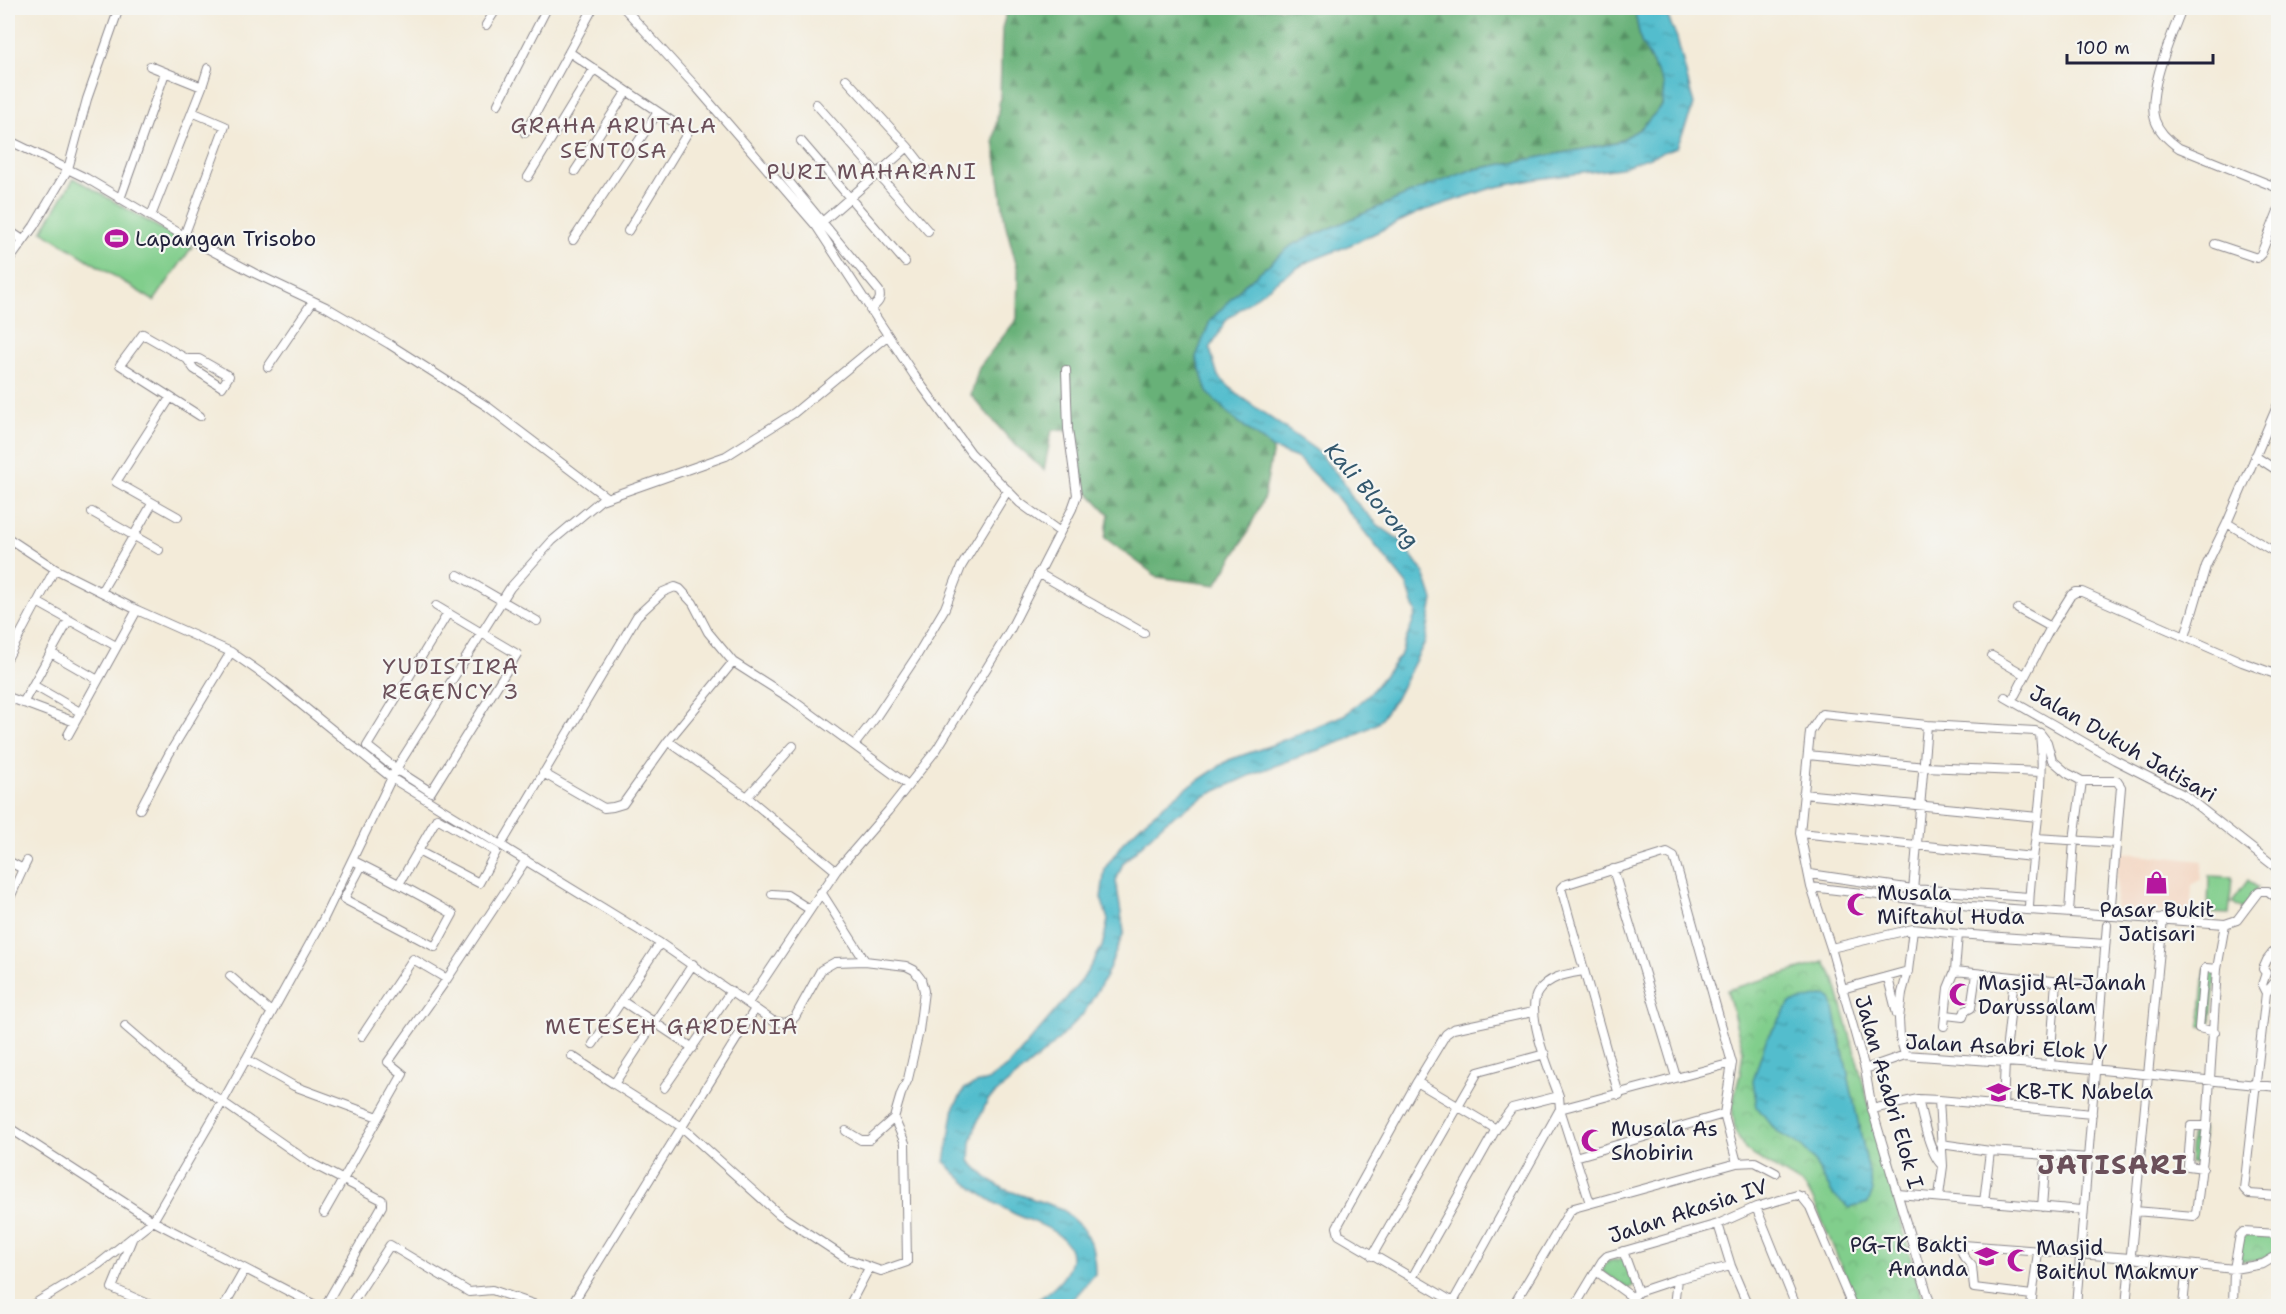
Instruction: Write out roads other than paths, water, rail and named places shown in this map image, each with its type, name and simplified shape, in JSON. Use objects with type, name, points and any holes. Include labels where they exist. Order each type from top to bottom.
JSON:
[{"type":"street","points":[[8,262],[68,169],[87,99],[119,8]]},
{"type":"street","points":[[486,25],[497,8]]},
{"type":"street","points":[[498,104],[547,8]]},
{"type":"street","points":[[525,133],[593,8]]},
{"type":"street","points":[[624,8],[698,89],[817,227],[887,336],[971,453],[1020,503],[1060,532]]},
{"type":"street","points":[[2182,8],[2160,70],[2153,105],[2157,125],[2179,148],[2278,188]]},
{"type":"street","points":[[569,52],[688,132],[628,231]]},
{"type":"street","points":[[150,66],[202,87]]},
{"type":"street","points":[[151,216],[208,68]]},
{"type":"street","points":[[528,177],[594,69]]},
{"type":"street","points":[[120,199],[165,73]]},
{"type":"street","points":[[846,79],[926,170]]},
{"type":"street","points":[[575,171],[627,91]]},
{"type":"street","points":[[816,104],[928,231]]},
{"type":"street","points":[[184,236],[225,126],[192,112]]},
{"type":"street","points":[[573,240],[658,112]]},
{"type":"street","points":[[8,140],[68,169],[184,236],[313,301],[389,344],[474,397],[606,497]]},
{"type":"street","points":[[801,141],[905,262]]},
{"type":"street","points":[[821,223],[908,147]]},
{"type":"street","points":[[786,178],[879,291],[881,297],[879,302],[870,310]]},
{"type":"street","points":[[2215,244],[2257,258],[2278,212]]},
{"type":"street","points":[[8,230],[23,240]]},
{"type":"street","points":[[268,367],[313,301]]},
{"type":"street","points":[[187,359],[199,359],[229,376],[222,387],[194,369],[187,359],[143,334],[120,365],[200,416]]},
{"type":"street","points":[[31,1306],[99,1264],[153,1221],[223,1101],[324,918],[393,779],[510,588],[552,541],[606,497],[726,456],[794,413],[887,336]]},
{"type":"street","points":[[571,1306],[682,1127],[809,909],[836,871],[888,812],[937,749],[1010,630],[1077,495],[1068,429],[1066,370]]},
{"type":"street","points":[[170,398],[116,482],[178,517]]},
{"type":"street","points":[[2185,637],[2206,566],[2278,404]]},
{"type":"street","points":[[2255,456],[2278,471]]},
{"type":"street","points":[[855,744],[916,657],[945,608],[961,567],[1008,490]]},
{"type":"street","points":[[101,592],[152,504]]},
{"type":"street","points":[[93,512],[159,550]]},
{"type":"street","points":[[2227,523],[2278,554]]},
{"type":"street","points":[[8,538],[55,569],[137,610],[231,652],[280,687],[393,779],[693,964],[773,1022],[785,1023],[795,1017],[821,970],[835,962],[865,961],[906,966],[914,970],[921,979],[924,991],[919,1031],[908,1079],[894,1118],[869,1140],[861,1140],[846,1131]]},
{"type":"street","points":[[8,657],[55,569]]},
{"type":"street","points":[[1038,573],[1144,633]]},
{"type":"street","points":[[458,575],[537,621]]},
{"type":"street","points":[[501,845],[637,616],[663,592],[675,587],[680,589],[693,603],[708,632],[733,662],[791,699],[908,785]]},
{"type":"street","points":[[2015,694],[2051,627],[2076,592],[2082,592],[2242,662],[2278,675]]},
{"type":"street","points":[[37,602],[116,646]]},
{"type":"street","points":[[436,606],[483,633],[517,654],[431,792],[398,771],[367,746],[448,613]]},
{"type":"street","points":[[2018,609],[2051,627]]},
{"type":"street","points":[[68,735],[137,610]]},
{"type":"street","points":[[23,703],[69,620]]},
{"type":"street","points":[[140,809],[231,652]]},
{"type":"street","points":[[51,653],[98,680]]},
{"type":"street","points":[[1992,656],[2025,675]]},
{"type":"street","points":[[543,774],[604,808],[622,804],[668,741],[733,662]]},
{"type":"street","points":[[33,686],[80,712]]},
{"type":"street","points":[[8,697],[75,722]]},
{"type":"street","name":"Jalan Dukuh Jatisari","points":[[2005,697],[2106,755],[2184,795],[2278,869]]},
{"type":"street","name":"Jalan Asabri Elok I","points":[[1927,725],[1822,714],[1810,732],[1800,833],[1810,874],[1810,887],[1831,948],[1864,1069],[1872,1108],[1931,1306]]},
{"type":"street","points":[[1912,899],[1927,725],[2035,731],[2040,733],[2047,742],[2052,760],[2056,765],[2082,781],[2117,781],[2119,783],[2120,800],[2110,916]]},
{"type":"street","points":[[2029,910],[2038,817],[2042,752],[2040,733]]},
{"type":"street","points":[[668,741],[747,797],[836,871]]},
{"type":"street","points":[[747,797],[793,746]]},
{"type":"street","points":[[1808,755],[1925,766],[2040,772]]},
{"type":"street","points":[[2069,912],[2074,840],[2082,781]]},
{"type":"street","points":[[1803,794],[2038,817]]},
{"type":"street","points":[[399,884],[418,851],[437,818],[496,852],[478,883],[418,851]]},
{"type":"street","points":[[1800,833],[2033,857]]},
{"type":"street","points":[[2036,838],[2116,843]]},
{"type":"street","points":[[1620,1095],[1561,888],[1564,885],[1665,853],[1674,857],[1732,1063],[1724,1114],[1737,1163]]},
{"type":"street","points":[[352,860],[362,865],[399,884],[453,914],[435,947],[344,899],[362,865]]},
{"type":"street","points":[[324,1213],[403,1074],[388,1062],[447,979],[526,860]]},
{"type":"street","points":[[8,861],[23,869]]},
{"type":"street","points":[[8,902],[27,861]]},
{"type":"street","points":[[1613,869],[1676,1077]]},
{"type":"street","points":[[1810,874],[1913,889],[2029,897]]},
{"type":"street","points":[[1810,887],[2029,910],[2225,924],[2237,920],[2259,891],[2263,890],[2278,899]]},
{"type":"street","points":[[821,892],[865,961]]},
{"type":"street","points":[[772,894],[787,896],[809,909]]},
{"type":"street","points":[[2126,1306],[2163,918]]},
{"type":"street","points":[[2135,1212],[2194,1216],[2198,1210],[2215,1032],[2217,969],[2225,924]]},
{"type":"street","points":[[2076,1306],[2082,1210],[2089,1158],[2107,925]]},
{"type":"street","points":[[1831,948],[1912,929],[2106,944]]},
{"type":"street","points":[[1905,1055],[1900,1037],[1899,1019],[1902,993],[1908,971],[1912,929]]},
{"type":"street","points":[[1944,1026],[1948,988],[1955,971],[1958,934]]},
{"type":"street","points":[[593,1044],[660,943]]},
{"type":"street","points":[[2278,949],[2267,960],[2263,969],[2266,974],[2262,984],[2266,993],[2244,1189],[2249,1194],[2278,1196]]},
{"type":"street","points":[[362,1036],[413,959],[447,979]]},
{"type":"street","points":[[614,1084],[656,1024],[693,964]]},
{"type":"street","points":[[2215,1032],[2199,1028],[2204,970],[2206,968],[2217,969]]},
{"type":"street","points":[[1584,971],[1558,976],[1548,982],[1536,994],[1533,1012],[1559,1096],[1560,1109],[1590,1203]]},
{"type":"street","points":[[1842,990],[1908,971]]},
{"type":"street","points":[[1955,971],[2101,986]]},
{"type":"street","points":[[1946,1015],[1963,1017],[1965,1011],[1971,1008],[1976,974]]},
{"type":"street","points":[[230,976],[271,1012]]},
{"type":"street","points":[[1888,978],[1899,1019]]},
{"type":"street","points":[[2003,1106],[2014,978]]},
{"type":"street","points":[[2266,993],[2278,978]]},
{"type":"street","points":[[2050,1065],[2055,981]]},
{"type":"street","points":[[664,1088],[730,991]]},
{"type":"street","points":[[622,1001],[693,1048]]},
{"type":"street","points":[[1533,1012],[1453,1029],[1446,1034],[1337,1227],[1339,1235],[1457,1304],[1560,1109],[1620,1095],[1676,1077],[1732,1063]]},
{"type":"street","points":[[125,1026],[175,1069],[309,1162],[382,1200],[382,1206],[325,1306]]},
{"type":"street","points":[[1372,1256],[1478,1072],[1545,1054]]},
{"type":"street","name":"Jalan Asabri Elok V","points":[[1864,1069],[1905,1055],[2148,1073],[2278,1087]]},
{"type":"street","points":[[572,1056],[682,1127],[780,1215],[847,1259],[881,1271],[907,1262],[905,1143],[894,1118]]},
{"type":"street","points":[[246,1059],[294,1086],[378,1117]]},
{"type":"street","points":[[1417,1082],[1496,1129]]},
{"type":"street","points":[[1412,1278],[1496,1129],[1512,1108],[1559,1096]]},
{"type":"street","points":[[1872,1108],[1918,1099],[2092,1114]]},
{"type":"street","points":[[1918,1099],[1938,1163],[1943,1166]]},
{"type":"street","points":[[1939,1100],[1943,1166],[1939,1196]]},
{"type":"street","points":[[1575,1157],[1724,1114]]},
{"type":"street","points":[[2203,1168],[2188,1166],[2189,1136],[2191,1126],[2207,1126]]},
{"type":"street","points":[[8,1127],[153,1221],[306,1304],[317,1306]]},
{"type":"street","points":[[1941,1144],[1989,1151],[2089,1158]]},
{"type":"street","points":[[1984,1202],[1989,1151]]},
{"type":"street","points":[[2042,1207],[2046,1155]]},
{"type":"street","points":[[1513,1306],[1569,1212],[1590,1203],[1737,1163],[1755,1162],[1776,1173]]},
{"type":"street","points":[[1898,1194],[2082,1210]]},
{"type":"street","name":"Jalan Akasia IV","points":[[1575,1306],[1604,1258],[1718,1224],[1756,1207],[1792,1195],[1802,1197],[1810,1207],[1851,1306]]},
{"type":"street","points":[[1756,1207],[1796,1306]]},
{"type":"street","points":[[1718,1224],[1731,1266],[1747,1304],[1735,1306]]},
{"type":"street","points":[[2235,1304],[2234,1269],[2242,1233],[2278,1234]]},
{"type":"street","points":[[133,1237],[112,1288],[153,1306]]},
{"type":"street","points":[[1912,1241],[1958,1243],[2234,1269],[2263,1264],[2278,1255]]},
{"type":"street","points":[[1958,1243],[1964,1257],[1972,1266],[1974,1288],[2032,1295]]},
{"type":"street","points":[[350,1306],[390,1245],[469,1292],[492,1290],[538,1306]]},
{"type":"street","points":[[1623,1251],[1635,1294]]},
{"type":"street","points":[[2031,1306],[2038,1252]]},
{"type":"street","points":[[2183,1306],[2187,1265]]},
{"type":"street","points":[[1625,1306],[1635,1294],[1677,1279],[1731,1266]]},
{"type":"street","points":[[849,1306],[869,1268]]},
{"type":"street","points":[[224,1306],[245,1269]]},
{"type":"street","points":[[1596,1271],[1635,1294]]},
{"type":"street","points":[[1674,1306],[1677,1279]]},
{"type":"water","points":[[1634,8],[1664,8],[1677,38],[1694,105],[1677,147],[1620,168],[1537,179],[1492,188],[1422,211],[1350,245],[1305,263],[1277,281],[1227,319],[1210,349],[1218,376],[1238,395],[1316,450],[1343,481],[1353,499],[1378,525],[1401,541],[1424,573],[1433,600],[1425,642],[1396,698],[1378,723],[1346,740],[1258,772],[1205,796],[1166,821],[1123,863],[1116,881],[1124,932],[1106,976],[1084,1013],[1051,1047],[988,1100],[976,1125],[971,1143],[970,1161],[987,1178],[1004,1189],[1062,1209],[1084,1230],[1094,1251],[1095,1274],[1076,1296],[1061,1306],[1026,1306],[1046,1294],[1064,1276],[1070,1265],[1071,1255],[1067,1244],[1053,1231],[986,1198],[960,1178],[945,1162],[954,1107],[965,1088],[990,1079],[1009,1065],[1082,980],[1102,947],[1108,920],[1101,898],[1105,868],[1124,841],[1182,791],[1229,760],[1346,714],[1371,692],[1400,656],[1416,613],[1407,585],[1336,496],[1297,458],[1273,449],[1231,416],[1207,392],[1196,357],[1210,321],[1244,285],[1292,245],[1413,192],[1471,170],[1616,143],[1640,129],[1662,106],[1664,85],[1641,42]]},
{"type":"water","points":[[1826,995],[1832,1000],[1873,1191],[1868,1203],[1850,1208],[1834,1196],[1812,1158],[1800,1145],[1777,1132],[1757,1107],[1753,1081],[1766,1040],[1790,1003]]},
{"type":"place","name":"Lapangan Trisobo","points":[[117,239]]},
{"type":"place","name":"Pasar Bukit Jatisari","points":[[2157,882]]},
{"type":"place","name":"Musala Miftahul Huda","points":[[1859,905]]},
{"type":"place","name":"Masjid Al-Janah Darussalam","points":[[1960,995]]},
{"type":"place","name":"KB-TK Nabela","points":[[1998,1092]]},
{"type":"place","name":"Musala As Shobirin","points":[[1593,1141]]},
{"type":"place","name":"PG-TK Bakti Ananda","points":[[1986,1257]]},
{"type":"place","name":"Masjid Baithul Makmur","points":[[2018,1260]]},
{"type":"district","name":"GRAHA ARUTALA SENTOSA","points":[[614,138]]},
{"type":"district","name":"PURI MAHARANI","points":[[872,171]]},
{"type":"district","name":"YUDISTIRA REGENCY 3","points":[[451,678]]},
{"type":"district","name":"METESEH GARDENIA","points":[[672,1026]]},
{"type":"district","name":"JATISARI","points":[[2113,1164]]},
{"type":"water label","name":"Kali Blorong","points":[[1372,495]]}]
